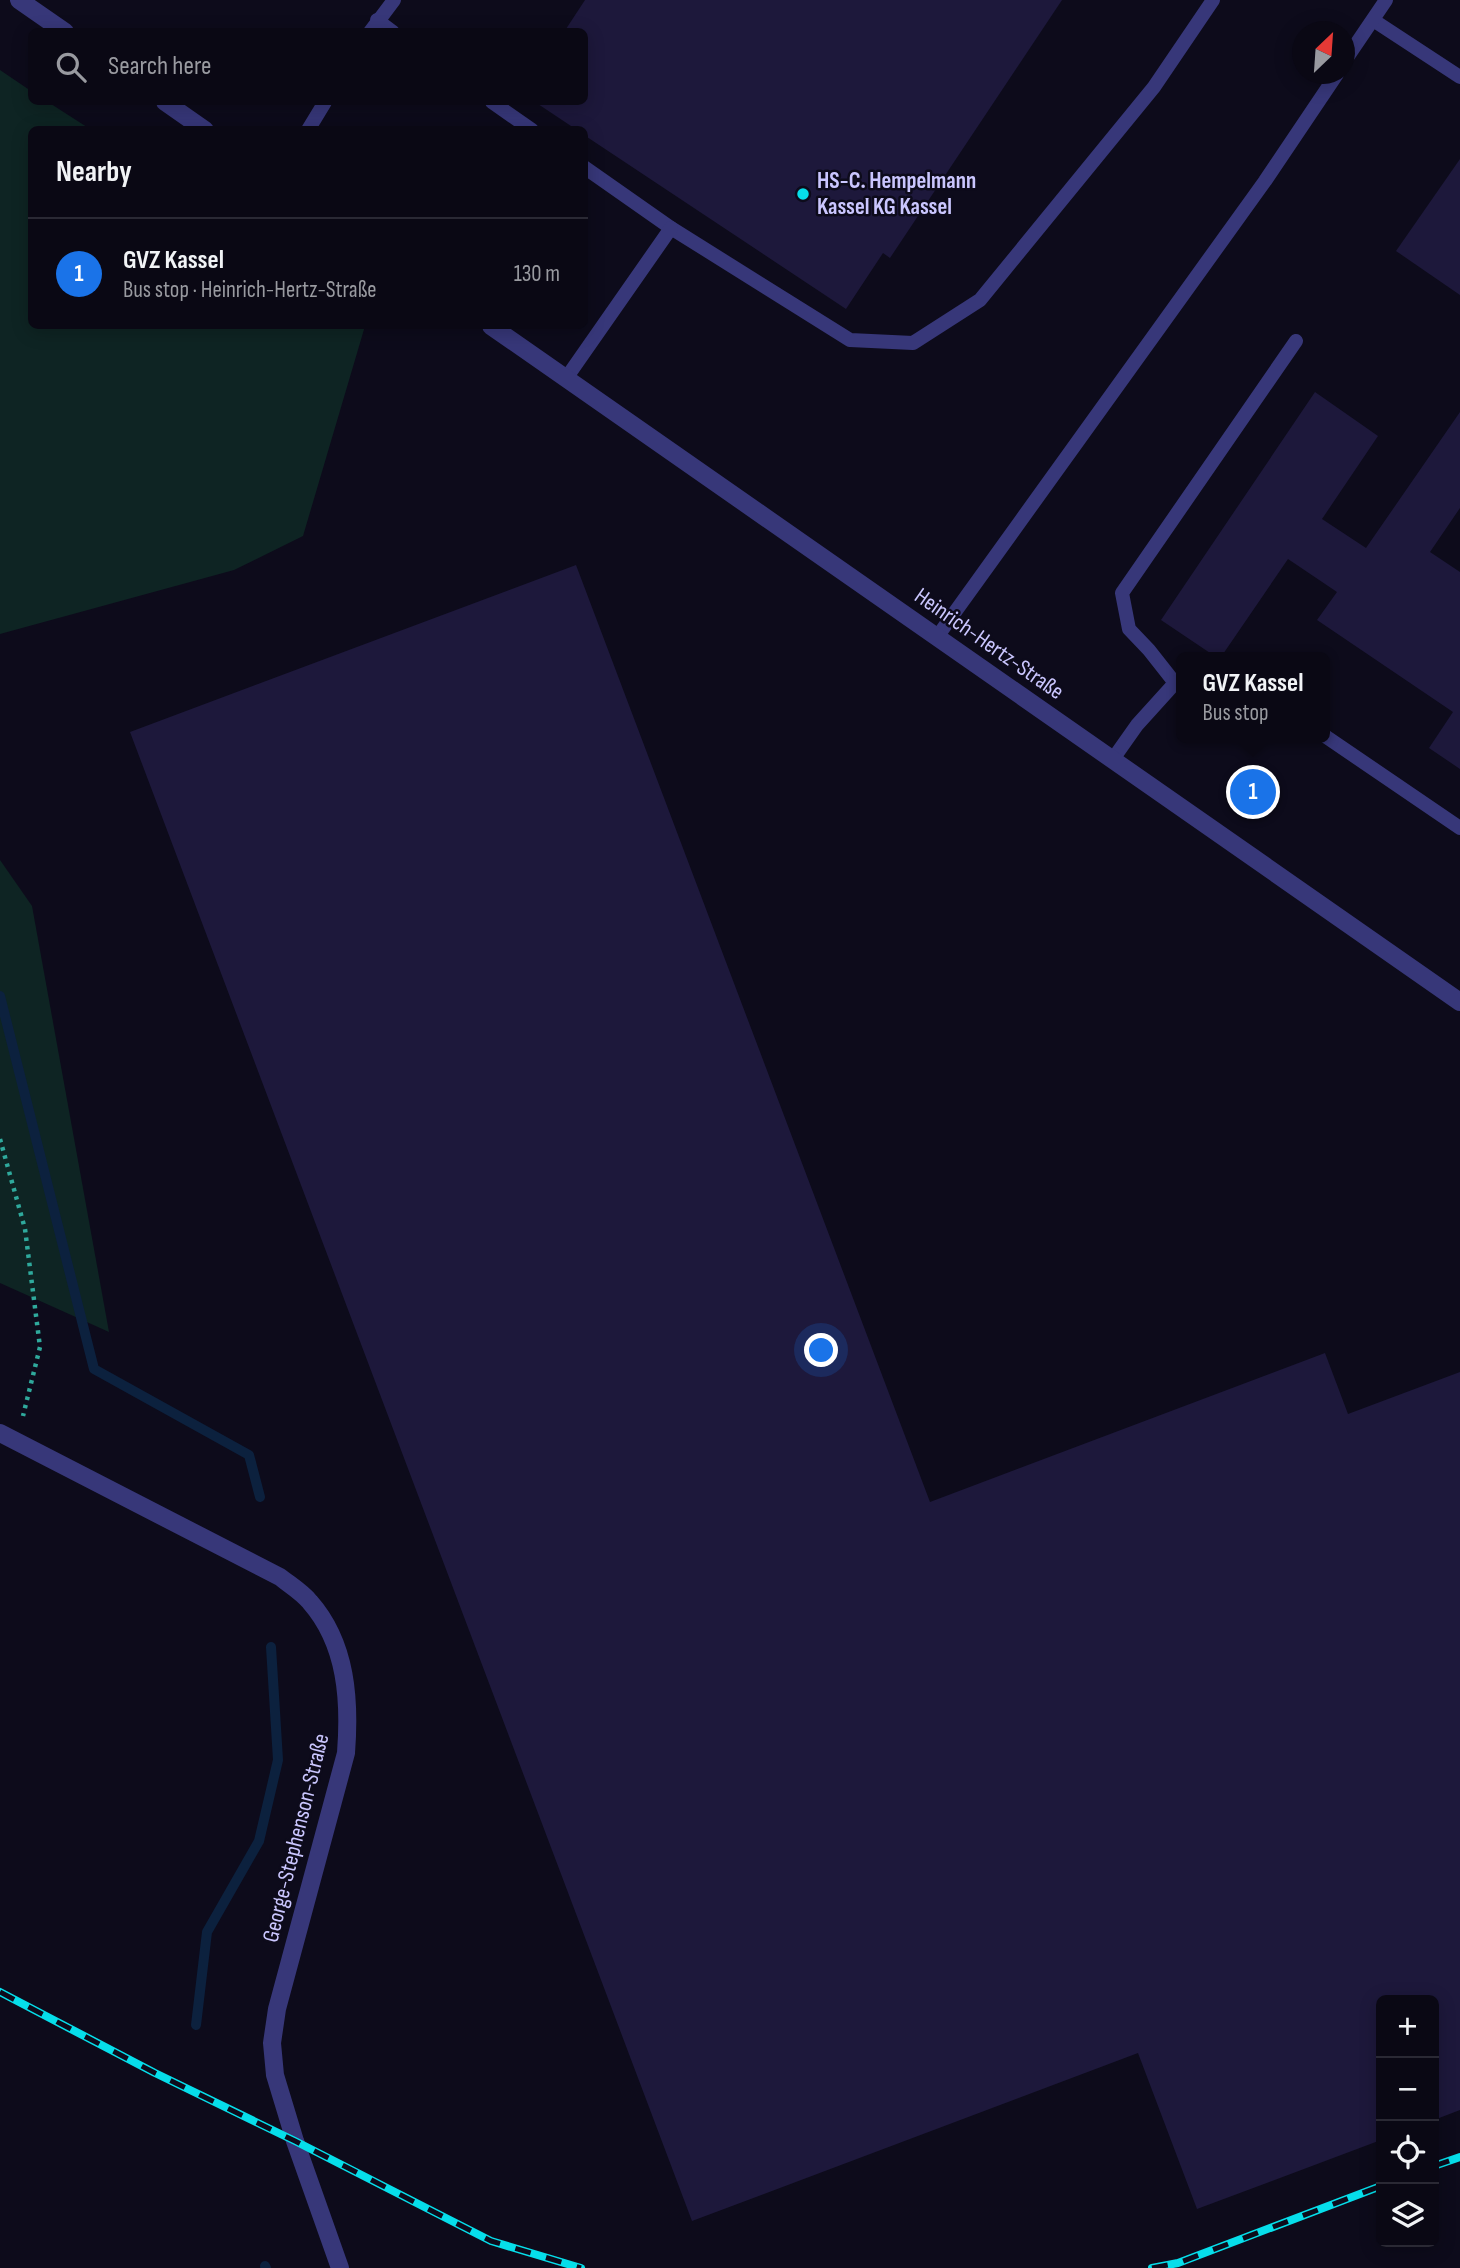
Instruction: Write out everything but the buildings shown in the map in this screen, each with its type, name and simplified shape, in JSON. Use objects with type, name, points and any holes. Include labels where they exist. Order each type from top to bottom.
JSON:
[{"type":"street","points":[[19,0],[59,28]]},
{"type":"street","points":[[169,105],[199,126]]},
{"type":"street","name":"Heinrich-Hertz-Straße","points":[[495,329],[1460,1002]]},
{"type":"street","name":"George-Stephenson-Straße","points":[[0,1433],[281,1577],[310,1601],[332,1635],[345,1678],[349,1718],[346,1753],[277,2010],[272,2043],[275,2075],[295,2141],[340,2268]]},
{"type":"lane","points":[[374,26],[394,0]]},
{"type":"lane","points":[[588,170],[671,228],[850,340],[913,343],[980,300],[1154,87],[1213,0]]},
{"type":"lane","points":[[1355,47],[1386,0]]},
{"type":"lane","points":[[1373,20],[1460,77]]},
{"type":"lane","points":[[937,637],[1265,181],[1330,84]]},
{"type":"lane","points":[[310,126],[323,105]]},
{"type":"lane","points":[[496,105],[526,126]]},
{"type":"lane","points":[[567,377],[671,228]]},
{"type":"lane","points":[[1176,680],[1129,629],[1122,593],[1296,341]]},
{"type":"lane","points":[[1113,760],[1137,725],[1176,684]]},
{"type":"lane","points":[[1330,739],[1460,828]]},
{"type":"path","points":[[0,1139],[25,1229],[40,1347],[16,1441]]},
{"type":"green space","points":[[0,70],[28,89],[28,105],[53,105],[85,126],[28,126],[28,329],[364,329],[303,536],[234,570],[0,634]]},
{"type":"green space","points":[[0,860],[32,906],[109,1332],[0,1283]]},
{"type":"waterway","points":[[0,996],[94,1369],[249,1455],[260,1497]]},
{"type":"waterway","points":[[196,2025],[207,1932],[259,1841],[278,1760],[271,1647]]},
{"type":"railway","points":[[0,1992],[155,2073],[491,2241],[581,2268]]},
{"type":"railway","points":[[1439,2164],[1460,2157]]},
{"type":"railway","points":[[1152,2268],[1178,2263],[1376,2188]]},
{"type":"place","name":"HS-C. Hempelmann Kassel KG Kassel","points":[[803,194]]},
{"type":"place","name":"GVZ Kassel","points":[[1253,792]]}]
